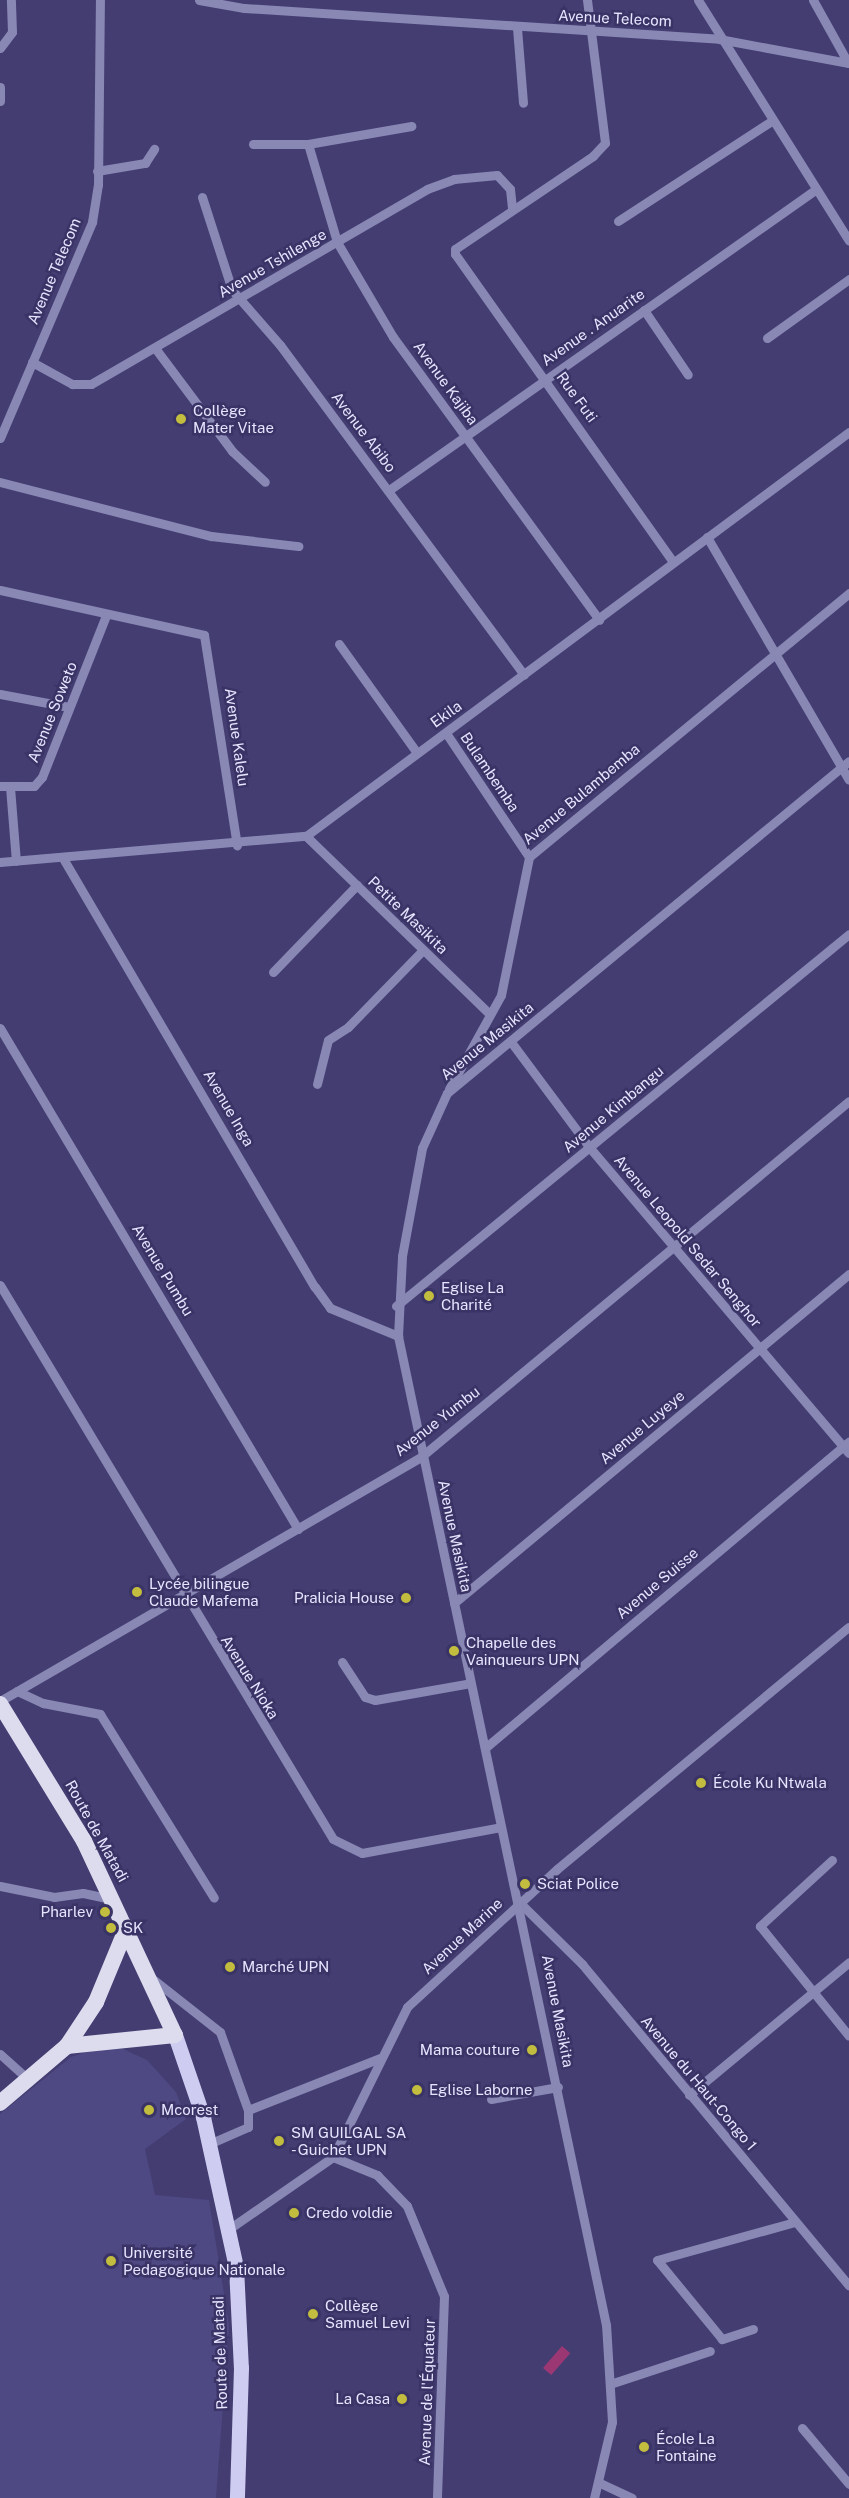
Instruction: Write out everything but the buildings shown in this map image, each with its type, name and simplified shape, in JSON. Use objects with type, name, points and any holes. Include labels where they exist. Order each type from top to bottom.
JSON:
[{"type":"highway","name":"Route de Matadi","points":[[0,1703],[114,1900],[154,1980],[175,2035]]},
{"type":"highway","points":[[0,2103],[67,2046],[96,2002],[127,1927]]},
{"type":"highway","points":[[67,2046],[175,2035]]},
{"type":"main road","name":"Route de Matadi","points":[[175,2035],[209,2144],[226,2231],[236,2267],[241,2368],[237,2498]]},
{"type":"street","points":[[0,48],[12,32],[11,0]]},
{"type":"street","name":"Avenue Telecom","points":[[0,438],[92,222],[98,171],[100,0]]},
{"type":"street","name":"Avenue Telecom","points":[[199,0],[517,28],[719,39],[848,63]]},
{"type":"street","points":[[512,209],[599,151],[607,129],[595,88],[594,32],[587,0]]},
{"type":"street","points":[[698,0],[770,122],[849,242]]},
{"type":"street","points":[[813,0],[848,63]]},
{"type":"street","points":[[517,28],[523,103]]},
{"type":"street","points":[[0,87],[0,101]]},
{"type":"street","points":[[618,221],[770,122]]},
{"type":"street","points":[[253,144],[308,144],[411,126]]},
{"type":"street","name":"Avenue Kajiba","points":[[308,144],[337,242],[393,337],[599,620]]},
{"type":"street","points":[[98,171],[145,163],[153,149]]},
{"type":"street","name":"Avenue Tshilenge","points":[[32,362],[83,386],[155,348],[427,189],[454,179],[497,175],[510,189],[512,209]]},
{"type":"street","name":"Avenue . Anuarite","points":[[389,490],[465,434],[815,190]]},
{"type":"street","name":"Avenue Abibo","points":[[201,197],[219,263],[241,298],[389,490],[524,675]]},
{"type":"street","name":"Rue Futi","points":[[512,209],[455,249],[455,254],[546,379],[673,562]]},
{"type":"street","points":[[767,338],[849,279]]},
{"type":"street","points":[[644,310],[688,375]]},
{"type":"street","points":[[155,348],[232,451],[265,482]]},
{"type":"street","name":"Ekila","points":[[0,862],[64,860],[237,845],[306,836],[849,432]]},
{"type":"street","points":[[0,483],[211,536],[298,546]]},
{"type":"street","points":[[707,537],[774,652],[845,764],[849,780]]},
{"type":"street","points":[[0,590],[106,615]]},
{"type":"street","name":"Avenue Bulambemba","points":[[447,1093],[490,1014],[511,960],[529,857],[774,652],[849,593]]},
{"type":"street","name":"Avenue Kalelu","points":[[106,615],[204,635],[237,845]]},
{"type":"street","name":"Avenue Soweto","points":[[0,786],[34,786],[42,777],[106,615]]},
{"type":"street","points":[[339,644],[417,753]]},
{"type":"street","points":[[0,694],[69,707]]},
{"type":"street","name":"Bulambemba","points":[[446,733],[529,857]]},
{"type":"street","name":"Avenue Masikita","points":[[594,2498],[600,2483],[613,2384],[521,1903],[501,1827],[422,1456],[398,1336],[396,1306],[422,1148],[447,1093],[845,764]]},
{"type":"street","points":[[10,787],[16,861]]},
{"type":"street","name":"Petite Masikita","points":[[306,836],[490,1014]]},
{"type":"street","name":"Avenue Inga","points":[[64,860],[315,1287],[345,1317],[398,1336]]},
{"type":"street","points":[[273,972],[357,885]]},
{"type":"street","name":"Avenue Kimbangu","points":[[396,1306],[849,934]]},
{"type":"street","points":[[317,1084],[328,1040],[348,1027],[423,950]]},
{"type":"street","name":"Avenue Pumbu","points":[[0,1028],[297,1529]]},
{"type":"street","name":"Avenue Leopold Sedar Senghor","points":[[511,1042],[590,1148],[759,1350],[847,1447]]},
{"type":"street","name":"Avenue Yumbu","points":[[0,1703],[17,1691],[184,1598],[422,1456],[849,1101]]},
{"type":"street","name":"Avenue Luyeye","points":[[454,1603],[849,1274]]},
{"type":"street","name":"Avenue Nioka","points":[[0,1286],[184,1598],[341,1847],[362,1853],[501,1827]]},
{"type":"street","name":"Avenue Suisse","points":[[485,1748],[847,1447]]},
{"type":"street","name":"Avenue Marine","points":[[226,2231],[333,2157],[407,2007],[521,1903],[849,1627]]},
{"type":"street","points":[[342,1662],[365,1697],[375,1700],[471,1683]]},
{"type":"street","points":[[17,1691],[43,1703],[100,1714],[214,1898]]},
{"type":"street","points":[[832,1860],[760,1926],[849,2036]]},
{"type":"street","points":[[0,1886],[114,1900]]},
{"type":"street","name":"Avenue du Haut-Congo 1","points":[[521,1903],[582,1964],[849,2286]]},
{"type":"street","points":[[689,2095],[849,1962]]},
{"type":"street","points":[[154,1980],[220,2032],[248,2110],[248,2127],[209,2144]]},
{"type":"street","points":[[0,2054],[29,2080]]},
{"type":"street","points":[[248,2110],[380,2058]]},
{"type":"street","points":[[491,2099],[558,2087]]},
{"type":"street","name":"Avenue de l'Équateur","points":[[333,2157],[377,2175],[407,2206],[444,2296],[437,2498]]},
{"type":"street","points":[[753,2329],[722,2339],[657,2260],[795,2222]]},
{"type":"street","points":[[613,2384],[710,2351]]},
{"type":"street","points":[[802,2428],[849,2484]]},
{"type":"street","points":[[600,2483],[632,2498]]},
{"type":"shaded area","name":"Université Pedagogique Nationale","points":[[97,2048],[123,2049],[147,2060],[176,2092],[186,2119],[145,2149],[155,2195],[209,2200],[229,2325],[216,2498],[0,2498],[0,2114],[71,2057]]},
{"type":"shaded area","points":[[562,2346],[570,2353],[551,2375],[543,2368]]},
{"type":"place","name":"Collège Mater Vitae","points":[[181,419]]},
{"type":"place","name":"Eglise La Charité","points":[[429,1296]]},
{"type":"place","name":"Lycée bilingue Claude Mafema","points":[[137,1592]]},
{"type":"place","name":"Pralicia House","points":[[406,1598]]},
{"type":"place","name":"Chapelle des Vainqueurs UPN","points":[[454,1651]]},
{"type":"place","name":"École Ku Ntwala","points":[[701,1783]]},
{"type":"place","name":"Sciat Police","points":[[525,1884]]},
{"type":"place","name":"Pharlev","points":[[105,1912]]},
{"type":"place","name":"SK","points":[[111,1928]]},
{"type":"place","name":"Marché UPN","points":[[230,1967]]},
{"type":"place","name":"Mama couture","points":[[532,2050]]},
{"type":"place","name":"Eglise Laborne","points":[[417,2090]]},
{"type":"place","name":"Mcorest","points":[[149,2110]]},
{"type":"place","name":"SM GUILGAL SA - Guichet UPN","points":[[279,2141]]},
{"type":"place","name":"Credo voldie","points":[[294,2213]]},
{"type":"place","name":"Université Pedagogique Nationale","points":[[111,2261]]},
{"type":"place","name":"Collège Samuel Levi","points":[[313,2314]]},
{"type":"place","name":"La Casa","points":[[402,2399]]},
{"type":"place","name":"École La Fontaine","points":[[644,2447]]}]
